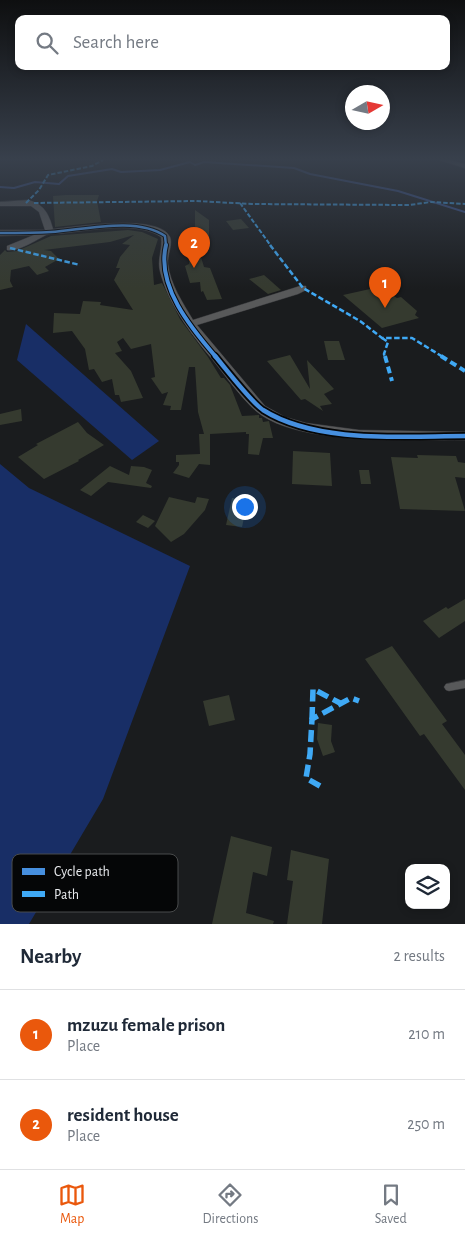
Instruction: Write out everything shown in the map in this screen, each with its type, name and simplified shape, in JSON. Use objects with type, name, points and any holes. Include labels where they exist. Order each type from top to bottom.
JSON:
[{"type":"street","points":[[0,204],[34,204],[44,211],[50,232]]},
{"type":"street","points":[[0,233],[50,232],[135,226],[160,232],[167,240],[163,256],[164,270],[178,302],[191,324],[261,409],[283,422],[310,429],[357,434],[465,436]]},
{"type":"street","points":[[10,248],[50,232]]},
{"type":"street","points":[[191,324],[303,288]]},
{"type":"lane","points":[[449,687],[465,684]]},
{"type":"shaded area","points":[[26,324],[159,441],[132,460],[17,360]]},
{"type":"shaded area","points":[[0,464],[29,488],[190,566],[103,799],[70,854],[12,854],[12,912],[36,912],[29,924],[0,924]]},
{"type":"building","points":[[53,203],[97,203],[101,222],[55,227]]},
{"type":"building","points":[[195,210],[209,220],[209,243],[195,243]]},
{"type":"building","points":[[241,219],[249,228],[233,230],[226,221]]},
{"type":"building","points":[[128,230],[142,232],[158,239],[152,258],[154,285],[162,283],[180,319],[221,378],[224,378],[230,385],[242,416],[259,415],[263,422],[269,421],[273,438],[263,438],[259,455],[248,454],[249,434],[246,434],[246,432],[210,434],[210,465],[199,464],[189,478],[173,473],[179,465],[179,462],[176,462],[176,455],[200,454],[199,434],[204,434],[198,412],[195,367],[189,367],[181,410],[170,410],[171,406],[163,405],[168,392],[162,394],[151,378],[155,377],[151,344],[131,349],[123,338],[117,342],[122,351],[115,353],[131,371],[143,398],[121,402],[119,395],[115,395],[112,379],[102,382],[94,369],[89,370],[85,349],[72,331],[53,333],[54,313],[80,314],[83,301],[101,302],[100,305],[133,310],[114,280],[120,268],[116,268],[120,257],[130,245],[122,244],[134,235],[110,242],[44,250],[51,251],[59,259],[45,267],[49,271],[37,275],[29,266],[11,270],[10,281],[13,287],[0,290],[0,255],[5,250],[7,252],[17,251],[51,236]]},
{"type":"building","points":[[190,254],[200,254],[204,267],[210,268],[222,299],[207,300],[203,291],[201,292],[200,282],[190,283],[185,266],[189,264]]},
{"type":"building","points":[[264,275],[281,290],[268,294],[249,279]]},
{"type":"building","points":[[379,287],[397,298],[401,297],[417,311],[415,315],[419,318],[382,328],[343,295]]},
{"type":"building","points":[[324,341],[339,341],[345,360],[328,360]]},
{"type":"building","points":[[290,355],[310,389],[307,360],[334,389],[324,394],[332,404],[320,406],[323,411],[305,399],[301,400],[267,361]]},
{"type":"building","points":[[21,409],[22,421],[0,425],[0,414]]},
{"type":"building","points":[[78,422],[87,433],[104,445],[79,461],[44,479],[18,457],[38,445],[36,444]]},
{"type":"building","points":[[293,451],[330,453],[332,486],[292,484]]},
{"type":"building","points":[[417,455],[456,456],[458,462],[465,463],[465,478],[455,477],[465,511],[400,509],[391,457],[418,458]]},
{"type":"building","points":[[110,466],[129,475],[131,466],[152,470],[146,483],[152,486],[151,488],[108,482],[91,496],[80,490]]},
{"type":"building","points":[[359,470],[369,470],[371,484],[361,484]]},
{"type":"building","points":[[169,497],[195,503],[197,497],[209,499],[205,510],[184,534],[171,542],[155,526]]},
{"type":"building","points":[[232,498],[248,500],[242,527],[226,525]]},
{"type":"building","points":[[143,515],[155,521],[148,528],[136,522]]},
{"type":"building","points":[[465,599],[465,621],[439,638],[423,621],[446,607],[448,609]]},
{"type":"building","points":[[392,646],[447,721],[442,724],[465,755],[465,790],[424,734],[420,736],[365,659]]},
{"type":"building","points":[[229,695],[235,720],[209,726],[203,701]]},
{"type":"building","points":[[318,723],[332,725],[331,741],[335,752],[323,756],[317,739]]},
{"type":"building","points":[[231,836],[272,847],[267,876],[253,872],[246,913],[274,921],[273,924],[212,924]]},
{"type":"building","points":[[291,850],[329,859],[322,924],[287,924],[293,881],[287,880]]},
{"type":"waterway","points":[[437,203],[465,212]]},
{"type":"marked path","points":[[236,203],[306,203]]},
{"type":"marked path","points":[[240,203],[258,230],[303,288],[360,321],[382,338],[412,338],[465,371]]},
{"type":"marked path","points":[[319,203],[409,205],[423,203]]},
{"type":"marked path","points":[[450,203],[465,204]]},
{"type":"marked path","points":[[10,248],[80,265]]},
{"type":"marked path","points":[[382,338],[388,342],[384,354],[392,381]]},
{"type":"marked path","points":[[312,719],[313,689],[340,703]]},
{"type":"marked path","points":[[320,786],[306,778],[310,754],[312,719],[351,698],[359,701]]},
{"type":"cycle path","points":[[0,233],[50,232],[128,226],[157,230],[166,238],[163,266],[180,307],[212,353],[261,409],[280,420],[331,432],[388,436],[465,436]]},
{"type":"place","name":"resident house","points":[[194,268]]},
{"type":"place","name":"mzuzu female prison","points":[[385,308]]}]
